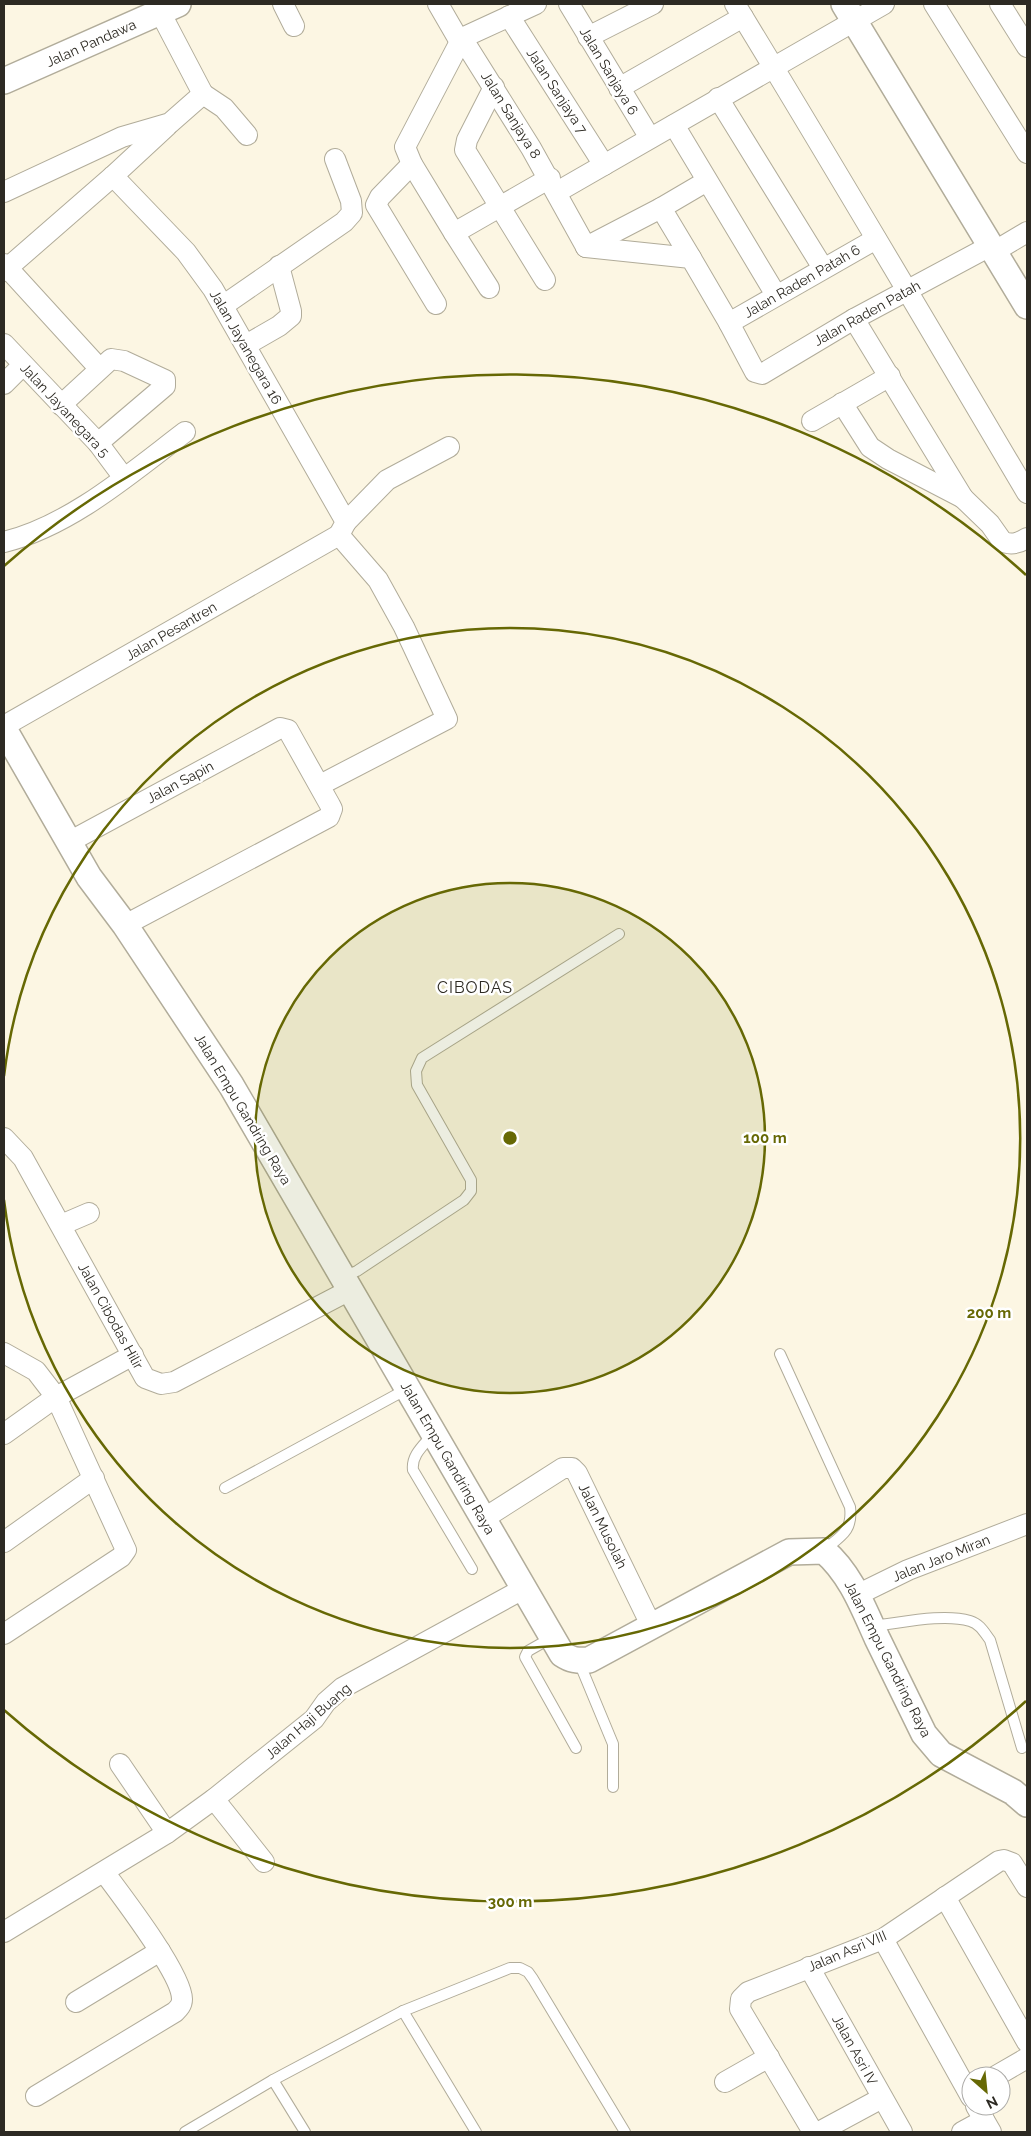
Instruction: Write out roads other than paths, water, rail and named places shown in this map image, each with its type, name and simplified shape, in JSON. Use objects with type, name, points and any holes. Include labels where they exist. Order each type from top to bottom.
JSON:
[{"type":"street","points":[[283,4],[294,26]]},
{"type":"street","name":"Jalan Sanjaya 8","points":[[438,4],[494,87],[553,185],[586,247]]},
{"type":"street","points":[[489,288],[412,164],[405,150],[406,143],[461,40],[536,4]]},
{"type":"street","name":"Jalan Sanjaya 6","points":[[569,4],[650,138]]},
{"type":"street","points":[[588,37],[653,4]]},
{"type":"street","points":[[454,233],[499,206],[604,165],[773,66],[849,12],[884,4]]},
{"type":"street","points":[[934,4],[1026,150]]},
{"type":"street","points":[[1000,4],[1027,47]]},
{"type":"street","points":[[169,8],[202,94],[224,108],[247,135]]},
{"type":"street","name":"Jalan Pandawa","points":[[4,81],[169,8]]},
{"type":"street","points":[[619,88],[739,10],[839,174],[1027,493]]},
{"type":"street","points":[[849,12],[988,250],[1027,306]]},
{"type":"street","name":"Jalan Sanjaya 7","points":[[509,16],[604,165]]},
{"type":"street","points":[[494,87],[465,145],[465,150],[545,280]]},
{"type":"street","points":[[99,368],[5,267],[113,176],[202,94]]},
{"type":"street","points":[[718,98],[823,268]]},
{"type":"street","points":[[4,192],[122,137],[170,123]]},
{"type":"street","points":[[674,125],[776,295]]},
{"type":"street","points":[[224,305],[344,222],[352,212],[351,201],[334,159]]},
{"type":"street","points":[[412,164],[380,196],[376,205],[436,304]]},
{"type":"street","name":"Jalan Jayanegara 16","points":[[113,176],[186,252],[224,305],[342,528],[378,580],[404,627],[447,720],[320,785]]},
{"type":"street","points":[[586,247],[661,208],[707,181]]},
{"type":"street","points":[[661,208],[729,322]]},
{"type":"street","name":"Jalan Raden Patah","points":[[729,322],[755,372],[762,374],[854,318],[1027,232]]},
{"type":"street","name":"Jalan Raden Patah 6","points":[[729,322],[876,239]]},
{"type":"street","points":[[586,247],[691,258]]},
{"type":"street","points":[[246,344],[279,326],[290,316],[291,311],[279,266]]},
{"type":"street","points":[[854,318],[963,498]]},
{"type":"street","name":"Jalan Jayanegara 5","points":[[4,344],[98,443],[124,478]]},
{"type":"street","points":[[61,405],[110,359],[124,361],[165,380],[166,383],[98,443]]},
{"type":"street","points":[[4,384],[24,365]]},
{"type":"street","points":[[812,421],[890,376]]},
{"type":"street","points":[[842,403],[870,447],[888,459],[963,498],[977,510],[1007,544],[1020,543],[1027,538]]},
{"type":"street","points":[[4,542],[23,538],[76,510],[124,478],[185,432]]},
{"type":"street","name":"Jalan Pesantren","points":[[4,727],[342,528],[387,480],[450,447]]},
{"type":"street","name":"Jalan Empu Gandring Raya","points":[[4,727],[89,876],[125,924],[231,1085],[551,1638],[562,1654],[579,1661]]},
{"type":"street","name":"Jalan Sapin","points":[[69,842],[280,728],[286,728],[320,785]]},
{"type":"street","points":[[125,924],[326,820],[331,814],[332,809],[320,785]]},
{"type":"street","name":"Jalan Cibodas Hilir","points":[[4,1138],[23,1158],[145,1378],[161,1384],[174,1382],[347,1284]]},
{"type":"street","points":[[61,1225],[89,1213]]},
{"type":"street","points":[[4,1353],[36,1371],[56,1397],[124,1543],[124,1553],[121,1557],[4,1634]]},
{"type":"street","points":[[4,1434],[56,1397],[133,1355]]},
{"type":"street","name":"Jalan Musolah","points":[[483,1519],[563,1468],[572,1468],[577,1473],[651,1625]]},
{"type":"street","points":[[4,1542],[94,1478]]},
{"type":"street","name":"Jalan Jaro Miran","points":[[857,1595],[908,1570],[1027,1524]]},
{"type":"street","points":[[579,1661],[597,1656],[651,1625],[789,1552],[824,1551]]},
{"type":"street","name":"Jalan Empu Gandring Raya","points":[[824,1551],[842,1570],[857,1595],[924,1734],[932,1745],[941,1754],[1013,1792],[1026,1801]]},
{"type":"street","name":"Jalan Haji Buang","points":[[4,1932],[167,1834],[314,1720],[326,1702],[342,1688],[523,1589]]},
{"type":"street","points":[[120,1764],[167,1834]]},
{"type":"street","points":[[214,1799],[264,1862]]},
{"type":"street","name":"Jalan Asri VIII","points":[[769,2057],[740,2009],[741,1998],[748,1992],[882,1939],[999,1861],[1008,1860],[1015,1866],[1027,1888]]},
{"type":"street","points":[[36,2096],[175,2012],[181,2005],[182,1997],[178,1985],[160,1951],[104,1872]]},
{"type":"street","points":[[945,1897],[1027,2042]]},
{"type":"street","points":[[882,1939],[961,2078]]},
{"type":"street","points":[[76,2002],[160,1951]]},
{"type":"street","name":"Jalan Asri IV","points":[[809,1967],[902,2132]]},
{"type":"street","points":[[725,2082],[769,2057],[814,2132]]},
{"type":"street","points":[[1011,2067],[1027,2058]]},
{"type":"street","points":[[819,2132],[882,2098]]},
{"type":"street","points":[[962,2132],[971,2116]]},
{"type":"lane","points":[[347,1284],[357,1271],[464,1200],[471,1191],[471,1180],[417,1085],[416,1071],[422,1058],[619,934]]},
{"type":"lane","points":[[780,1354],[850,1507],[851,1521],[844,1533],[824,1551]]},
{"type":"lane","points":[[224,1488],[408,1389]]},
{"type":"lane","points":[[433,1433],[415,1455],[412,1463],[413,1470],[472,1569]]},
{"type":"lane","points":[[872,1626],[946,1618],[971,1621],[980,1627],[990,1640],[1022,1748]]},
{"type":"lane","points":[[551,1638],[528,1651],[525,1657],[576,1748]]},
{"type":"lane","points":[[579,1661],[613,1744],[613,1787]]},
{"type":"lane","points":[[185,2132],[273,2080],[404,2011],[500,1972],[520,1968],[528,1972],[625,2132]]},
{"type":"lane","points":[[404,2011],[476,2132]]},
{"type":"lane","points":[[273,2080],[305,2132]]},
{"type":"district","name":"CIBODAS","points":[[475,987]]}]
